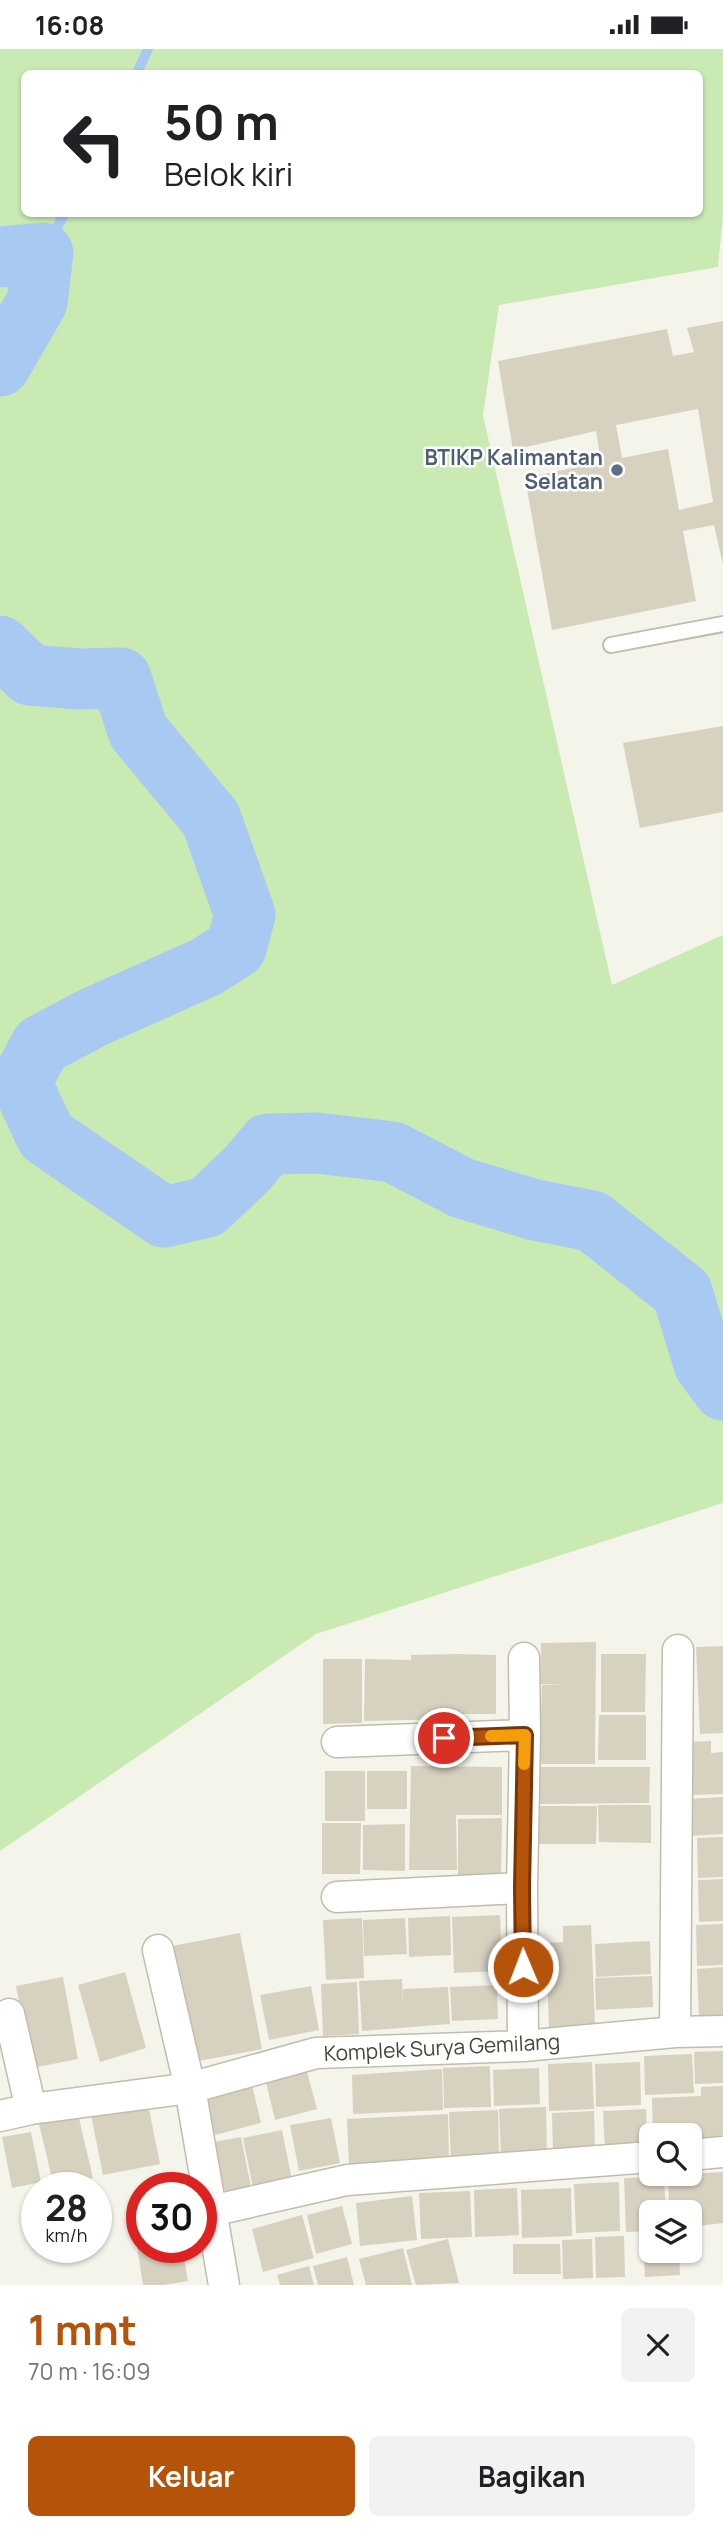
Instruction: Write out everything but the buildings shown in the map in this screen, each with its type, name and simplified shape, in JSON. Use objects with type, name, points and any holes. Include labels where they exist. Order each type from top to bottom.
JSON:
[{"type":"street","points":[[675,2032],[678,1650]]},
{"type":"street","points":[[523,2046],[524,1658]]},
{"type":"street","points":[[337,1742],[525,1735]]},
{"type":"street","points":[[337,1898],[522,1888]]},
{"type":"street","points":[[158,1950],[190,2088],[204,2172]]},
{"type":"street","points":[[9,2014],[31,2109]]},
{"type":"street","name":"Komplek Surya Gemilang","points":[[0,2116],[31,2109],[190,2088],[316,2053],[523,2046],[675,2032],[723,2031]]},
{"type":"street","points":[[702,2154],[723,2152]]},
{"type":"street","points":[[217,2210],[347,2180],[639,2158]]},
{"type":"street","points":[[217,2245],[224,2285]]},
{"type":"lane","points":[[611,645],[723,624]]},
{"type":"green space","points":[[0,49],[723,49],[723,216],[718,267],[499,305],[483,415],[612,985],[723,935],[723,1503],[316,1634],[0,1851]]},
{"type":"waterway","points":[[138,70],[148,49]]},
{"type":"waterway","points":[[43,253],[63,217]]},
{"type":"waterway","points":[[0,257],[43,253],[37,302],[0,366]]},
{"type":"waterway","points":[[0,646],[30,675],[79,679],[121,678],[138,731],[211,819],[245,915],[236,948],[206,967],[94,1017],[41,1045],[21,1082],[46,1136],[164,1217],[207,1207],[247,1169],[268,1144],[317,1143],[393,1152],[462,1188],[535,1210],[592,1221],[682,1292],[704,1364],[723,1390]]},
{"type":"slow traffic","points":[[491,1736],[525,1735],[524,1764]]},
{"type":"place","name":"BTIKP Kalimantan Selatan","points":[[617,470]]},
{"type":"route","points":[[444,1738],[525,1735],[523,1967]]}]
